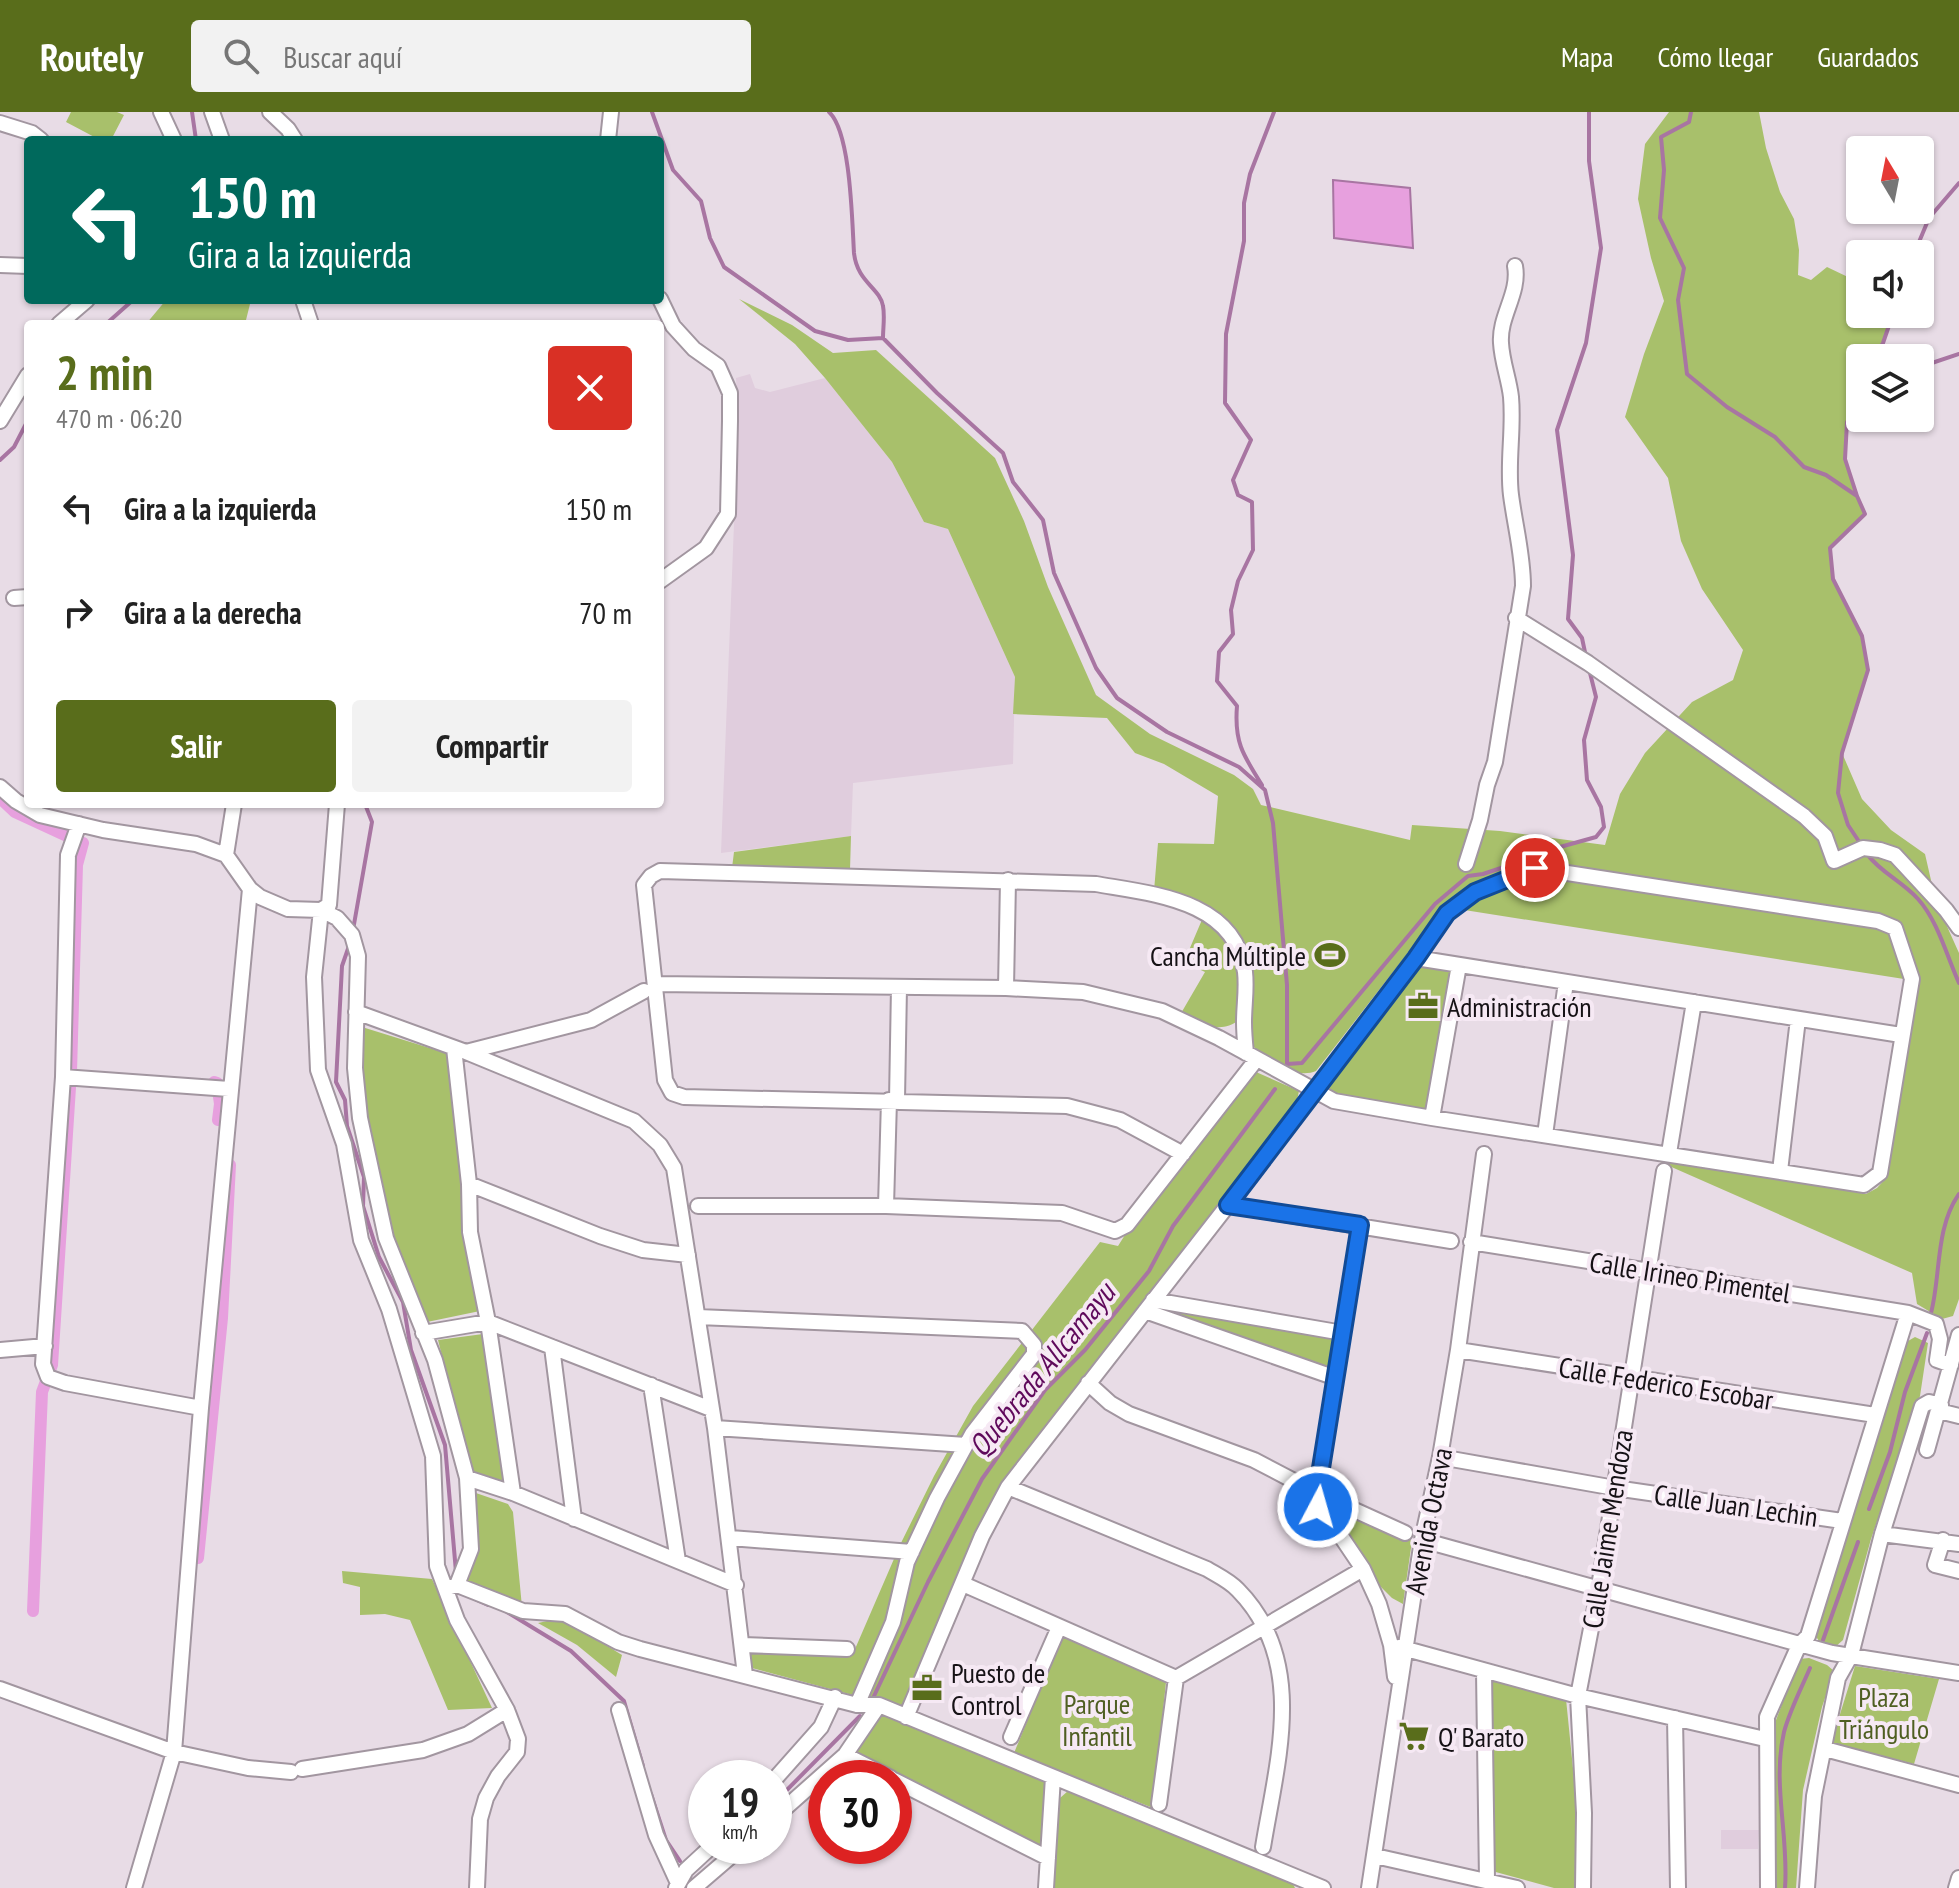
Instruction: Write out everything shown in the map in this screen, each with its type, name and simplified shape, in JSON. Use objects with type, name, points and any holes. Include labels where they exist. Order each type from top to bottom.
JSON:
[{"type":"street","points":[[161,112],[171,136]]},
{"type":"street","points":[[212,112],[221,136]]},
{"type":"street","points":[[270,112],[292,136]]},
{"type":"street","points":[[608,136],[611,112]]},
{"type":"street","points":[[0,123],[36,136]]},
{"type":"street","points":[[0,265],[24,266]]},
{"type":"street","points":[[1466,864],[1495,762],[1523,586],[1509,474],[1511,399],[1500,341],[1503,319],[1514,289],[1515,266]]},
{"type":"street","points":[[64,320],[82,304]]},
{"type":"street","points":[[662,304],[673,326],[694,349],[718,366],[730,393],[728,514],[706,548],[664,578]]},
{"type":"street","points":[[0,421],[24,382]]},
{"type":"street","points":[[1516,618],[1588,663],[1804,816],[1825,836],[1834,861],[1863,848],[1895,855],[1959,928]]},
{"type":"street","points":[[0,787],[24,806]]},
{"type":"street","points":[[28,808],[40,815],[196,844],[226,855],[250,889],[260,897],[288,909],[321,910],[337,918],[352,935],[358,956],[355,1068],[360,1118],[386,1238],[435,1360],[467,1478],[471,1549],[452,1587]]},
{"type":"street","points":[[226,855],[233,808]]},
{"type":"street","points":[[321,910],[329,905],[337,808]]},
{"type":"street","points":[[79,824],[68,855],[63,1077],[43,1364],[48,1377],[65,1383],[201,1408]]},
{"type":"street","points":[[460,1050],[591,1020],[649,987],[1006,988],[1083,992],[1162,1011],[1213,1035],[1314,1091],[1334,1101],[1864,1185],[1880,1173],[1912,979],[1895,928],[1878,921],[1535,868],[1475,892],[1447,913],[1416,958],[1314,1091],[1228,1205],[1008,1487],[982,1536],[906,1717]]},
{"type":"street","points":[[698,1206],[886,1206],[1062,1213],[1115,1231],[1127,1225],[1183,1154],[1251,1056],[1244,1021],[1246,984],[1233,937],[1219,921],[1167,897],[1142,892],[1096,884],[1008,880],[660,871],[644,885],[649,987],[665,1080],[672,1093],[684,1097],[1067,1106],[1120,1120],[1183,1154]]},
{"type":"street","points":[[1006,988],[1008,880]]},
{"type":"street","points":[[134,1888],[174,1752],[229,1089],[250,889]]},
{"type":"street","points":[[321,910],[314,977],[318,1070],[344,1144],[361,1240],[389,1309],[433,1456],[437,1566],[452,1587],[457,1620],[507,1710],[518,1739],[517,1752],[498,1776],[486,1798],[480,1819],[477,1888]]},
{"type":"street","points":[[1416,958],[1901,1035]]},
{"type":"street","points":[[1432,1118],[1459,965]]},
{"type":"street","points":[[1545,1135],[1566,982]]},
{"type":"street","points":[[886,1206],[899,987]]},
{"type":"street","points":[[1669,1153],[1694,1002]]},
{"type":"street","points":[[356,1012],[460,1050],[634,1121],[660,1145],[674,1168],[715,1428],[745,1675]]},
{"type":"street","points":[[1780,1171],[1798,1019]]},
{"type":"street","points":[[1213,1035],[1235,1031],[1244,1021]]},
{"type":"street","points":[[460,1050],[470,1232],[488,1322],[513,1493]]},
{"type":"street","points":[[63,1077],[229,1089]]},
{"type":"street","name":"Avenida Octava","points":[[1369,1888],[1397,1704],[1398,1647],[1410,1615],[1440,1457],[1458,1350],[1484,1154]]},
{"type":"street","name":"Calle Jaime Mendoza","points":[[1583,1888],[1584,1813],[1578,1696],[1599,1587],[1664,1171]]},
{"type":"street","points":[[469,1184],[643,1250],[688,1255]]},
{"type":"street","points":[[1228,1205],[1451,1241]]},
{"type":"street","points":[[1360,1225],[1317,1493],[1318,1507],[1363,1569],[1398,1647],[1578,1696],[1765,1739]]},
{"type":"street","name":"Calle Irineo Pimentel","points":[[1471,1242],[1908,1313]]},
{"type":"street","points":[[1149,1305],[1343,1333]]},
{"type":"street","points":[[1149,1305],[1336,1378]]},
{"type":"street","points":[[1768,1888],[1767,1717],[1799,1645],[1808,1636],[1908,1313],[1936,1324],[1940,1339],[1937,1360],[1951,1365]]},
{"type":"street","points":[[698,1317],[1022,1331],[1031,1339],[1034,1354],[966,1445],[912,1552],[893,1622],[857,1705]]},
{"type":"street","points":[[423,1333],[488,1322],[711,1409]]},
{"type":"street","points":[[1927,1450],[1959,1335]]},
{"type":"street","points":[[0,1350],[45,1346]]},
{"type":"street","points":[[552,1347],[574,1519]]},
{"type":"street","name":"Calle Federico Escobar","points":[[1458,1350],[1875,1415]]},
{"type":"street","points":[[1088,1383],[1110,1403],[1129,1414],[1254,1460],[1405,1533]]},
{"type":"street","points":[[651,1385],[678,1561]]},
{"type":"street","points":[[1807,1888],[1814,1796],[1838,1678],[1851,1655],[1882,1534],[1922,1406],[1929,1402],[1959,1416]]},
{"type":"street","points":[[715,1428],[966,1445]]},
{"type":"street","name":"Calle Juan Lechin","points":[[1440,1457],[1615,1488],[1842,1521]]},
{"type":"street","points":[[467,1478],[513,1493],[736,1585]]},
{"type":"street","points":[[1008,1487],[1207,1569],[1237,1589],[1264,1626],[1276,1655],[1283,1721],[1263,1847]]},
{"type":"street","points":[[1882,1534],[1959,1544]]},
{"type":"street","points":[[730,1538],[912,1552]]},
{"type":"street","points":[[1422,1540],[1799,1645],[1959,1673]]},
{"type":"street","points":[[1943,1540],[1935,1565],[1959,1571]]},
{"type":"street","points":[[1176,1678],[1363,1569]]},
{"type":"street","points":[[963,1584],[1176,1678]]},
{"type":"street","points":[[452,1587],[523,1611],[565,1614],[618,1642],[857,1705],[879,1705],[1323,1888]]},
{"type":"street","points":[[1379,1604],[1410,1615]]},
{"type":"street","points":[[1011,1737],[1059,1627]]},
{"type":"street","points":[[743,1645],[847,1649]]},
{"type":"street","points":[[1484,1672],[1487,1880]]},
{"type":"street","points":[[1159,1804],[1176,1678]]},
{"type":"street","points":[[0,1689],[174,1752],[248,1768],[297,1770],[423,1750],[468,1734],[507,1710]]},
{"type":"street","points":[[792,1760],[821,1727],[835,1697]]},
{"type":"street","points":[[792,1802],[845,1755],[879,1705]]},
{"type":"street","points":[[619,1710],[656,1835],[677,1885]]},
{"type":"street","points":[[1675,1718],[1678,1888]]},
{"type":"street","points":[[1825,1749],[1959,1785]]},
{"type":"street","points":[[845,1755],[855,1760]]},
{"type":"street","points":[[1046,1888],[1053,1777]]},
{"type":"street","points":[[912,1789],[1048,1858]]},
{"type":"street","points":[[1375,1856],[1517,1888]]},
{"type":"street","points":[[677,1885],[692,1864]]},
{"type":"street","points":[[694,1888],[722,1864]]},
{"type":"street","points":[[1956,1888],[1959,1878]]},
{"type":"shaded area","points":[[1333,180],[1410,188],[1413,248],[1334,238]]},
{"type":"shaded area","points":[[750,374],[755,388],[770,392],[825,378],[892,462],[924,522],[948,529],[1015,677],[1013,764],[853,783],[851,836],[721,853],[738,423],[736,378]]},
{"type":"shaded area","points":[[1721,1830],[1759,1830],[1758,1849],[1721,1849]]},
{"type":"green space","points":[[71,112],[117,112],[124,115],[113,136],[92,136],[66,122]]},
{"type":"green space","points":[[1669,112],[1759,112],[1780,192],[1794,219],[1799,250],[1798,275],[1811,280],[1827,267],[1846,276],[1846,328],[1888,328],[1882,344],[1846,344],[1845,459],[1865,514],[1831,548],[1833,579],[1862,636],[1868,670],[1842,753],[1862,799],[1891,830],[1925,854],[1936,902],[1959,953],[1959,1299],[1953,1316],[1942,1319],[1917,1304],[1912,1273],[1651,1158],[1866,1194],[1877,1188],[1887,1177],[1917,974],[1896,920],[1552,865],[1442,909],[1316,1071],[1295,1072],[1273,1064],[1257,1051],[1249,1033],[1240,940],[1154,891],[1158,843],[1214,844],[1218,796],[1164,764],[1135,753],[1107,718],[1013,714],[1015,677],[948,529],[924,522],[892,462],[825,378],[795,344],[739,299],[792,325],[833,353],[876,350],[995,458],[1096,695],[1150,734],[1234,775],[1253,789],[1261,805],[1410,840],[1412,825],[1500,831],[1605,845],[1620,794],[1645,753],[1692,702],[1733,680],[1743,650],[1702,589],[1681,541],[1668,478],[1625,417],[1664,301],[1638,199],[1645,144]]},
{"type":"green space","points":[[163,304],[250,304],[246,320],[149,320]]},
{"type":"green space","points":[[851,836],[850,870],[732,868],[734,852]]},
{"type":"green space","points":[[1531,875],[1880,928],[1890,933],[1904,979],[1458,909],[1479,894]]},
{"type":"green space","points":[[1204,915],[1216,924],[1238,956],[1239,1020],[1225,1027],[1210,1026],[1180,1015],[1205,972],[1184,962]]},
{"type":"green space","points":[[1426,965],[1448,969],[1452,973],[1431,1110],[1333,1094],[1329,1088],[1330,1080],[1414,968]]},
{"type":"green space","points":[[362,1027],[449,1054],[480,1311],[427,1322],[389,1235],[367,1134],[358,1067]]},
{"type":"green space","points":[[1256,1072],[1299,1091],[1295,1110],[1007,1477],[978,1528],[901,1708],[752,1668],[750,1652],[852,1656],[900,1545],[973,1406],[1100,1242],[1118,1246],[1130,1227]]},
{"type":"green space","points":[[1157,1307],[1338,1336],[1331,1376]]},
{"type":"green space","points":[[483,1334],[504,1481],[471,1472],[438,1340]]},
{"type":"green space","points":[[1915,1337],[1928,1343],[1920,1396],[1871,1539],[1843,1640],[1834,1648],[1819,1641],[1815,1635],[1893,1381],[1908,1341]]},
{"type":"green space","points":[[473,1492],[508,1504],[513,1512],[522,1607],[463,1580],[479,1545]]},
{"type":"green space","points":[[1323,1501],[1412,1541],[1403,1604],[1377,1583],[1367,1563]]},
{"type":"green space","points":[[342,1571],[432,1579],[492,1708],[448,1710],[410,1620],[385,1614],[360,1615],[360,1587],[343,1583]]},
{"type":"green space","points":[[552,1620],[570,1623],[622,1655],[616,1677],[577,1645],[538,1623]]},
{"type":"green space","name":"Parque Infantil","points":[[1066,1637],[1159,1676],[1166,1682],[1153,1808],[1014,1753],[1060,1641]]},
{"type":"green space","points":[[1809,1658],[1834,1671],[1822,1707],[1803,1790],[1796,1888],[1775,1888],[1773,1728],[1799,1659]]},
{"type":"green space","name":"Plaza Triángulo","points":[[1855,1666],[1939,1679],[1914,1764],[1831,1743]]},
{"type":"green space","points":[[1489,1678],[1566,1699],[1577,1808],[1577,1888],[1554,1888],[1492,1871]]},
{"type":"green space","points":[[879,1712],[1047,1783],[1042,1849],[912,1782],[912,1760],[870,1760],[855,1752]]},
{"type":"green space","points":[[1068,1791],[1293,1884],[1295,1888],[1054,1888],[1060,1798]]},
{"type":"waterway","points":[[192,112],[195,136]]},
{"type":"waterway","name":"Quebrada Allcamayu","points":[[652,112],[661,136]]},
{"type":"waterway","points":[[829,112],[842,138],[846,157],[856,263],[881,300],[883,338]]},
{"type":"waterway","points":[[1262,785],[1241,748],[1237,706],[1217,681],[1219,652],[1233,634],[1231,610],[1238,581],[1253,550],[1252,502],[1238,495],[1233,480],[1251,440],[1225,403],[1226,334],[1244,241],[1244,203],[1250,174],[1274,112]]},
{"type":"waterway","points":[[1586,657],[1582,638],[1568,619],[1573,555],[1557,430],[1586,343],[1601,248],[1589,161],[1589,112]]},
{"type":"waterway","points":[[1691,112],[1689,122],[1661,137],[1664,170],[1660,218],[1684,268],[1678,300],[1687,374],[1727,407],[1775,437],[1804,467],[1826,475],[1857,496],[1865,514],[1830,548],[1833,579],[1862,636],[1868,670],[1842,753],[1838,793],[1848,825],[1862,846]]},
{"type":"waterway","name":"Quebrada Allcamayu","points":[[664,145],[673,170],[701,201],[710,238],[724,267],[815,331],[848,340],[883,338],[1003,453],[1013,482],[1043,520],[1054,573],[1096,668],[1117,698],[1167,732],[1239,767],[1265,790],[1273,823],[1287,985],[1287,1064],[1302,1063],[1435,904],[1468,876],[1525,860]]},
{"type":"waterway","points":[[1920,240],[1929,218],[1959,183]]},
{"type":"waterway","points":[[110,320],[128,304]]},
{"type":"waterway","points":[[1882,344],[1888,328]]},
{"type":"waterway","points":[[1934,362],[1959,354]]},
{"type":"waterway","points":[[0,460],[14,447],[24,428]]},
{"type":"waterway","points":[[1846,432],[1845,459],[1857,496]]},
{"type":"waterway","points":[[1542,852],[1596,837],[1604,827],[1601,807],[1587,780],[1584,740],[1596,697],[1589,669]]},
{"type":"waterway","points":[[0,798],[15,812],[67,836]]},
{"type":"waterway","points":[[353,930],[372,822],[367,808]]},
{"type":"waterway","points":[[33,1611],[42,1392],[52,1365],[71,1072],[77,865],[83,843],[80,842]]},
{"type":"waterway","points":[[1867,854],[1925,908],[1937,928],[1959,983]]},
{"type":"waterway","points":[[350,943],[342,966],[336,1082],[345,1100],[347,1126],[364,1177],[363,1206],[379,1257],[403,1302],[411,1350],[445,1445],[456,1572]]},
{"type":"waterway","points":[[214,1082],[217,1083],[220,1104],[218,1120]]},
{"type":"waterway","name":"Quebrada Allcamayu","points":[[874,1696],[928,1582],[982,1479],[1045,1390],[1085,1350],[1149,1271],[1173,1226],[1275,1089]]},
{"type":"waterway","points":[[198,1558],[222,1318],[230,1165]]},
{"type":"waterway","points":[[1931,1313],[1942,1237],[1951,1207],[1959,1194]]},
{"type":"waterway","points":[[1869,1509],[1890,1452],[1905,1392],[1927,1333]]},
{"type":"waterway","points":[[1823,1640],[1858,1542]]},
{"type":"waterway","points":[[460,1592],[488,1605]]},
{"type":"waterway","points":[[507,1612],[571,1651],[624,1701],[643,1766]]},
{"type":"waterway","points":[[1785,1888],[1781,1752],[1786,1724],[1810,1668]]},
{"type":"waterway","name":"Quebrada Allcamayu","points":[[792,1785],[860,1716]]},
{"type":"waterway","points":[[651,1794],[666,1840],[680,1861]]},
{"type":"place","name":"Cancha Múltiple","points":[[1330,955]]},
{"type":"place","name":"Administración","points":[[1423,1006]]},
{"type":"place","name":"Puesto de Control","points":[[927,1688]]},
{"type":"place","name":"Q' Barato","points":[[1414,1736]]},
{"type":"route","points":[[1318,1507],[1317,1493],[1360,1225],[1228,1205],[1447,913],[1475,892],[1535,868]]}]
